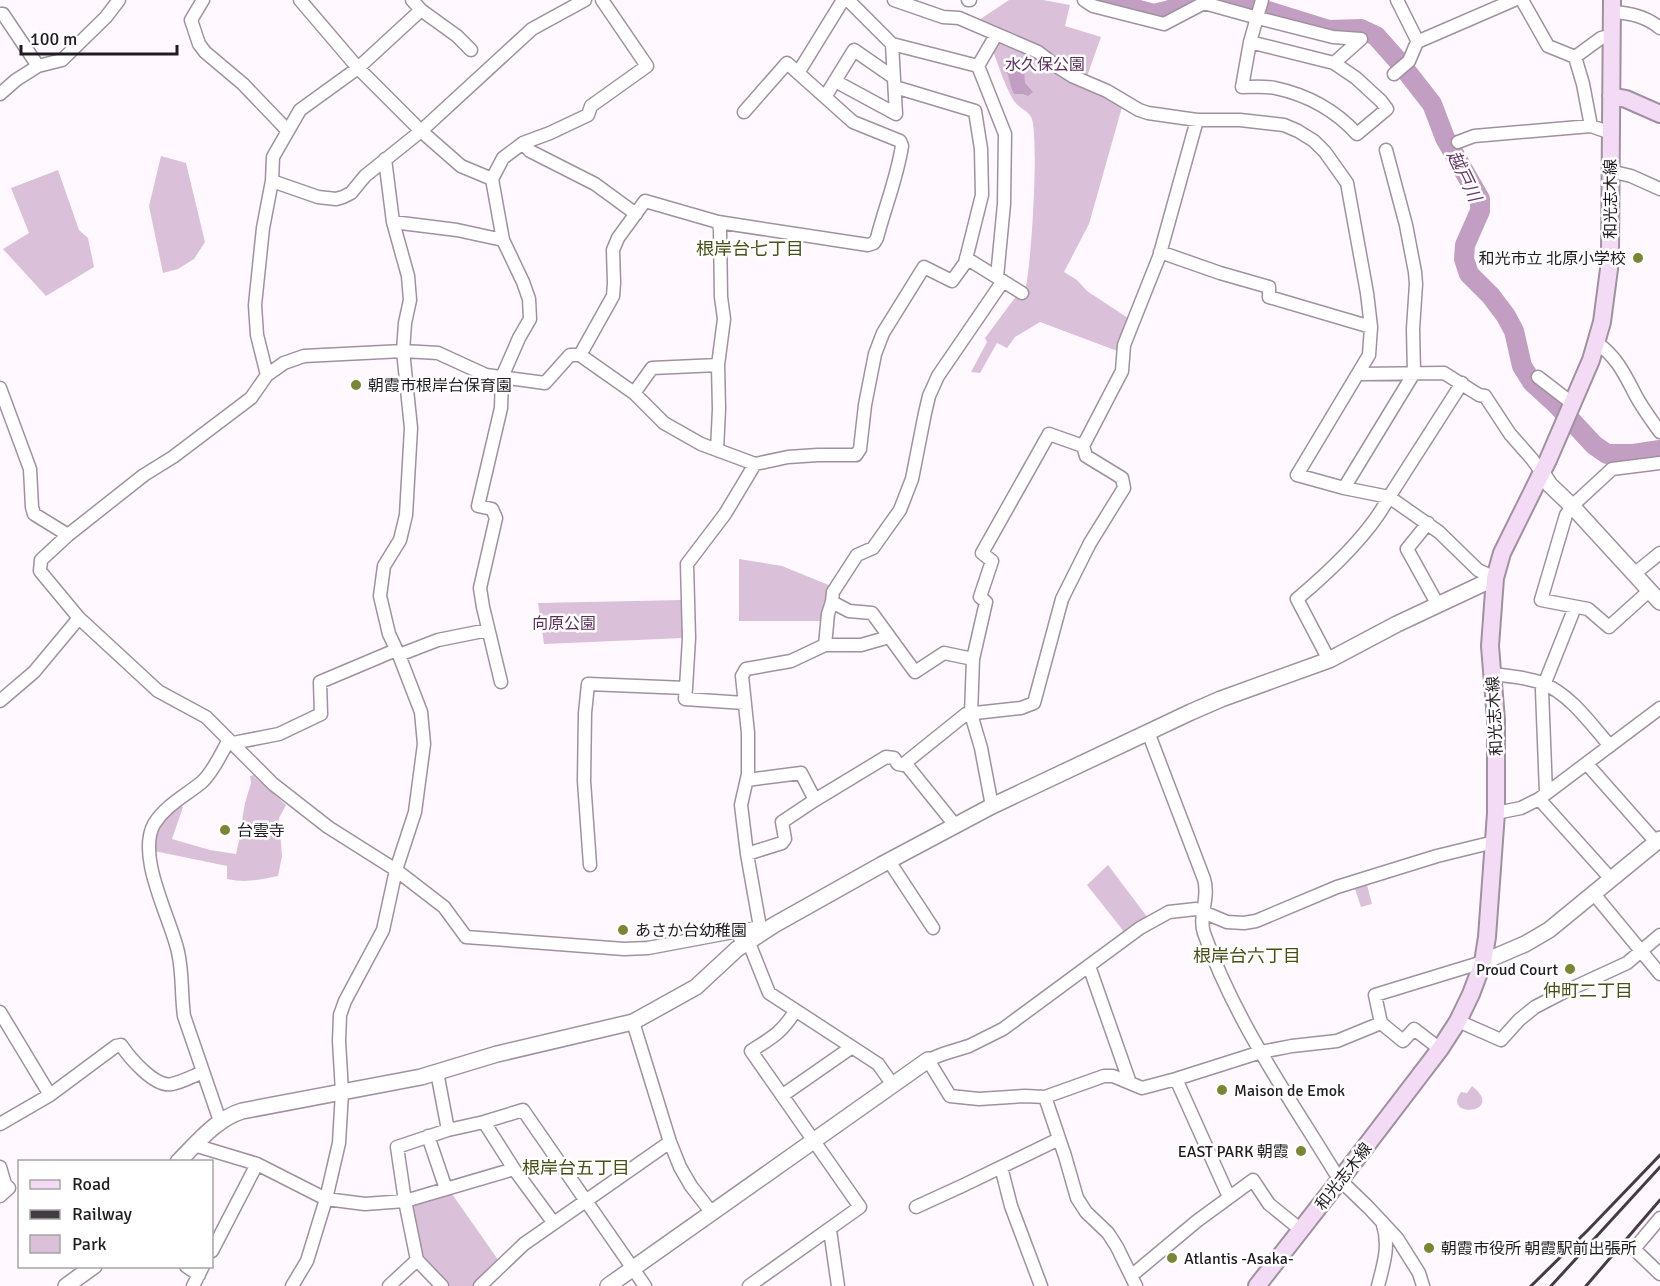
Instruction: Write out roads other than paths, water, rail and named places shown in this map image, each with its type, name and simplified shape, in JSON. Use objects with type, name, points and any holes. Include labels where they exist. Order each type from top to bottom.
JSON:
[{"type":"main road","name":"和光志木線","points":[[1257,1286],[1440,1049],[1458,1021],[1483,962],[1487,937],[1496,813],[1496,720],[1490,646],[1495,578],[1502,553],[1569,413],[1597,343],[1602,322],[1609,269],[1612,6]]},
{"type":"main road","points":[[1611,96],[1626,99],[1660,114]]},
{"type":"street","points":[[0,94],[38,66],[62,60],[106,17],[119,0]]},
{"type":"street","points":[[203,0],[190,20],[198,44],[243,84],[288,131]]},
{"type":"street","points":[[300,0],[358,68],[421,131],[461,166],[492,178]]},
{"type":"street","points":[[412,0],[421,10],[457,36],[471,50]]},
{"type":"street","points":[[272,182],[318,197],[336,199],[351,193],[364,177],[421,131],[532,29],[585,0]]},
{"type":"street","points":[[501,682],[480,588],[496,518],[492,509],[478,506],[501,408],[502,377],[530,319],[529,299],[503,240],[492,178],[503,158],[523,143],[588,116],[591,106],[647,66],[602,0]]},
{"type":"street","points":[[798,74],[845,0],[892,44],[978,66]]},
{"type":"street","points":[[894,0],[943,18],[959,18],[1038,52],[1072,76],[1107,91],[1139,110],[1197,120],[1240,120],[1284,125],[1314,141],[1325,152],[1347,183],[1371,327],[1369,355],[1297,475],[1389,497],[1440,532],[1478,570],[1495,578]]},
{"type":"street","points":[[1084,0],[1093,6],[1164,24],[1204,3],[1260,10],[1333,38],[1361,39],[1334,63]]},
{"type":"street","points":[[1397,0],[1418,42]]},
{"type":"street","points":[[1396,73],[1409,61],[1418,42],[1514,0]]},
{"type":"street","points":[[1522,0],[1548,46],[1575,57]]},
{"type":"street","points":[[1612,6],[1639,15],[1660,28]]},
{"type":"street","points":[[267,375],[257,335],[255,305],[263,228],[272,182],[273,157],[300,110],[358,68],[421,10]]},
{"type":"street","points":[[1250,42],[1334,63],[1356,78],[1387,109],[1357,134],[1331,110],[1306,96],[1273,88],[1242,87],[1250,42],[1260,10]]},
{"type":"street","points":[[0,14],[3,14],[38,66]]},
{"type":"street","points":[[978,66],[996,34]]},
{"type":"street","points":[[1575,57],[1601,38],[1611,36]]},
{"type":"street","points":[[835,81],[896,114],[892,44]]},
{"type":"street","points":[[825,97],[854,50],[894,82],[975,111],[981,149],[982,195],[965,263],[952,281],[924,267],[883,333],[875,354],[865,405],[860,449],[856,455],[788,457],[755,464],[700,444],[664,423],[634,393],[580,356],[570,355],[545,383],[486,375],[438,353],[403,351],[304,356],[284,363],[267,375],[251,398],[173,457],[144,475],[68,535],[41,560],[40,571],[79,618],[158,691],[206,717],[273,784],[328,827],[396,870],[444,907],[466,937],[624,949],[741,938],[762,929],[992,806],[1221,699],[1329,660],[1397,624],[1495,578]]},
{"type":"street","points":[[1575,57],[1591,126]]},
{"type":"street","points":[[580,356],[613,296],[613,250],[618,238],[645,201],[718,222],[868,245],[874,243],[895,182],[902,146],[900,141],[853,122],[787,63],[744,112]]},
{"type":"street","points":[[825,645],[833,592],[856,555],[873,548],[900,510],[912,479],[927,404],[938,376],[1000,279],[1005,134],[978,66]]},
{"type":"street","points":[[747,854],[782,843],[785,839],[782,822],[886,757],[903,765],[966,714],[1021,708],[1034,702],[1062,599],[1090,543],[1124,488],[1122,478],[1086,456],[1083,446],[1122,371],[1124,345],[1160,252],[1197,120]]},
{"type":"street","points":[[1458,142],[1474,136],[1591,126],[1611,133]]},
{"type":"street","points":[[523,143],[530,151],[595,184],[636,214]]},
{"type":"street","points":[[1344,488],[1414,373],[1415,272],[1406,225],[1386,150]]},
{"type":"street","points":[[292,1286],[307,1261],[326,1200],[339,1143],[342,1092],[340,1015],[345,1001],[383,930],[396,870],[416,812],[424,744],[421,711],[389,634],[380,596],[384,566],[399,540],[406,515],[411,428],[403,351],[405,323],[410,300],[408,276],[393,222],[385,159]]},
{"type":"street","points":[[1610,171],[1631,176],[1660,189]]},
{"type":"street","points":[[393,222],[457,230],[503,240]]},
{"type":"street","points":[[717,450],[718,365],[724,319],[718,222]]},
{"type":"street","points":[[1160,252],[1269,287],[1269,297],[1371,327]]},
{"type":"street","points":[[966,258],[1022,293]]},
{"type":"street","points":[[1597,343],[1614,358],[1626,374],[1637,398],[1660,432]]},
{"type":"street","points":[[634,393],[652,368],[718,365]]},
{"type":"street","points":[[1359,374],[1444,374],[1479,395],[1485,396],[1510,434],[1532,459],[1550,485],[1660,602]]},
{"type":"street","points":[[1538,377],[1569,413]]},
{"type":"street","points":[[1329,660],[1297,599],[1328,573],[1380,514],[1462,383]]},
{"type":"street","points":[[0,388],[30,469],[34,514],[68,535]]},
{"type":"street","points":[[992,806],[981,748],[971,714],[974,659],[986,602],[980,597],[993,561],[982,553],[1049,434],[1083,446]]},
{"type":"street","points":[[1649,591],[1609,627],[1588,609],[1541,600],[1566,515],[1572,506],[1612,469],[1660,463]]},
{"type":"street","points":[[744,703],[685,699],[689,638],[687,564],[725,514],[755,464]]},
{"type":"street","points":[[1428,523],[1407,549],[1438,605]]},
{"type":"street","points":[[1634,574],[1660,553]]},
{"type":"street","points":[[832,602],[849,611],[872,613],[915,672],[944,653],[974,659]]},
{"type":"street","points":[[1575,607],[1542,690],[1543,796],[1611,879]]},
{"type":"street","points":[[0,701],[34,672],[79,618]]},
{"type":"street","points":[[220,1121],[184,1016],[182,971],[153,874],[148,846],[153,826],[167,807],[203,780],[231,741],[279,734],[321,714],[320,682],[398,652],[438,640],[488,630]]},
{"type":"street","points":[[762,929],[747,854],[741,805],[747,780],[748,733],[742,676],[746,669],[791,661],[825,645],[861,645],[890,637]]},
{"type":"street","points":[[1492,674],[1522,677],[1544,684],[1564,696],[1610,746]]},
{"type":"street","points":[[590,865],[584,781],[585,713],[588,684],[686,688]]},
{"type":"street","points":[[1496,813],[1521,808],[1543,796],[1660,708]]},
{"type":"street","points":[[1148,732],[1204,879],[1207,893],[1202,927],[1232,998],[1261,1052],[1340,1180],[1397,1238],[1419,1273],[1422,1286]]},
{"type":"street","points":[[905,763],[955,825]]},
{"type":"street","points":[[1440,1049],[1414,1029],[1403,1041],[1381,1023],[1375,995],[1483,962],[1525,944],[1549,930],[1658,840],[1587,764]]},
{"type":"street","points":[[747,780],[801,773],[815,800]]},
{"type":"street","points":[[608,1286],[928,1060],[969,1046],[1003,1029],[1140,928],[1169,912],[1196,909],[1227,922],[1256,921],[1337,887],[1437,856],[1494,842]]},
{"type":"street","points":[[889,861],[933,928]]},
{"type":"street","points":[[1594,894],[1660,974]]},
{"type":"street","points":[[1458,1021],[1501,1040],[1519,1020],[1535,1007],[1627,963],[1660,934]]},
{"type":"street","points":[[741,938],[751,948],[769,993],[878,1064],[892,1085]]},
{"type":"street","points":[[179,1160],[220,1121],[242,1111],[421,1077],[497,1054],[633,1022],[696,987],[741,938]]},
{"type":"street","points":[[1089,966],[1130,1083]]},
{"type":"street","points":[[749,1286],[860,1207],[751,1051],[787,1025],[795,1011]]},
{"type":"street","points":[[0,1012],[50,1095]]},
{"type":"street","points":[[633,1022],[670,1142],[680,1167],[691,1186],[712,1213]]},
{"type":"street","points":[[928,1060],[950,1096],[979,1100],[1025,1096],[1045,1097],[1104,1076],[1113,1076],[1142,1088],[1261,1052],[1337,1041],[1381,1023]]},
{"type":"street","points":[[0,1124],[50,1095],[116,1046],[121,1046],[135,1064],[163,1084],[171,1085],[203,1072]]},
{"type":"street","points":[[783,1095],[852,1047]]},
{"type":"street","points":[[436,1072],[447,1130]]},
{"type":"street","points":[[1176,1079],[1229,1197]]},
{"type":"street","points":[[1045,1097],[1077,1198],[1086,1212],[1108,1233],[1133,1281],[1197,1221],[1253,1180],[1269,1204],[1301,1230]]},
{"type":"street","points":[[442,1286],[417,1260],[397,1147],[447,1130],[523,1110],[645,1286]]},
{"type":"street","points":[[484,1122],[553,1222]]},
{"type":"street","points":[[428,1136],[446,1189]]},
{"type":"street","points":[[916,1207],[1059,1139]]},
{"type":"street","points":[[480,1286],[524,1244],[553,1222],[670,1142]]},
{"type":"street","points":[[194,1145],[257,1164],[326,1200],[365,1204],[405,1201],[514,1168]]},
{"type":"street","points":[[213,1249],[257,1164]]},
{"type":"street","points":[[0,1167],[5,1184],[9,1188],[0,1196]]},
{"type":"street","points":[[1001,1167],[1011,1206],[1041,1286]]},
{"type":"street","points":[[1660,1218],[1634,1249],[1660,1274]]},
{"type":"street","points":[[1378,1286],[1387,1242],[1383,1226]]},
{"type":"street","points":[[830,1230],[838,1286]]},
{"type":"street","points":[[1383,1264],[1397,1257],[1410,1260]]},
{"type":"street","points":[[389,1286],[417,1260]]},
{"type":"street","points":[[66,1286],[91,1268]]},
{"type":"waterway","name":"越戸川","points":[[1102,0],[1154,14],[1170,10],[1188,0]]},
{"type":"waterway","name":"越戸川","points":[[1232,0],[1329,30],[1361,29],[1376,36],[1432,104],[1445,138],[1480,199],[1480,211],[1465,245],[1464,259],[1469,274],[1491,296],[1506,316],[1514,331],[1522,366],[1532,382],[1594,445],[1607,454],[1633,454],[1660,450]]},
{"type":"railway","points":[[1531,1286],[1660,1155]]},
{"type":"railway","points":[[1551,1286],[1660,1167]]},
{"type":"railway","points":[[1586,1286],[1660,1200]]},
{"type":"place","name":"和光市立 北原小学校","points":[[1638,258]]},
{"type":"place","name":"朝霞市根岸台保育園","points":[[356,385]]},
{"type":"place","name":"台雲寺","points":[[225,830]]},
{"type":"place","name":"あさか台幼稚園","points":[[623,930]]},
{"type":"place","name":"Proud Court","points":[[1570,969]]},
{"type":"place","name":"Maison de Emok","points":[[1222,1090]]},
{"type":"place","name":"EAST PARK 朝霞","points":[[1301,1151]]},
{"type":"place","name":"朝霞市役所 朝霞駅前出張所","points":[[1429,1248]]},
{"type":"place","name":"Atlantis -Asaka-","points":[[1172,1258]]},
{"type":"district","name":"根岸台七丁目","points":[[750,249]]},
{"type":"district","name":"根岸台六丁目","points":[[1247,956]]},
{"type":"district","name":"仲町二丁目","points":[[1588,991]]},
{"type":"district","name":"根岸台五丁目","points":[[576,1168]]},
{"type":"park label","name":"水久保公園","points":[[1045,64]]},
{"type":"park label","name":"向原公園","points":[[564,623]]}]
